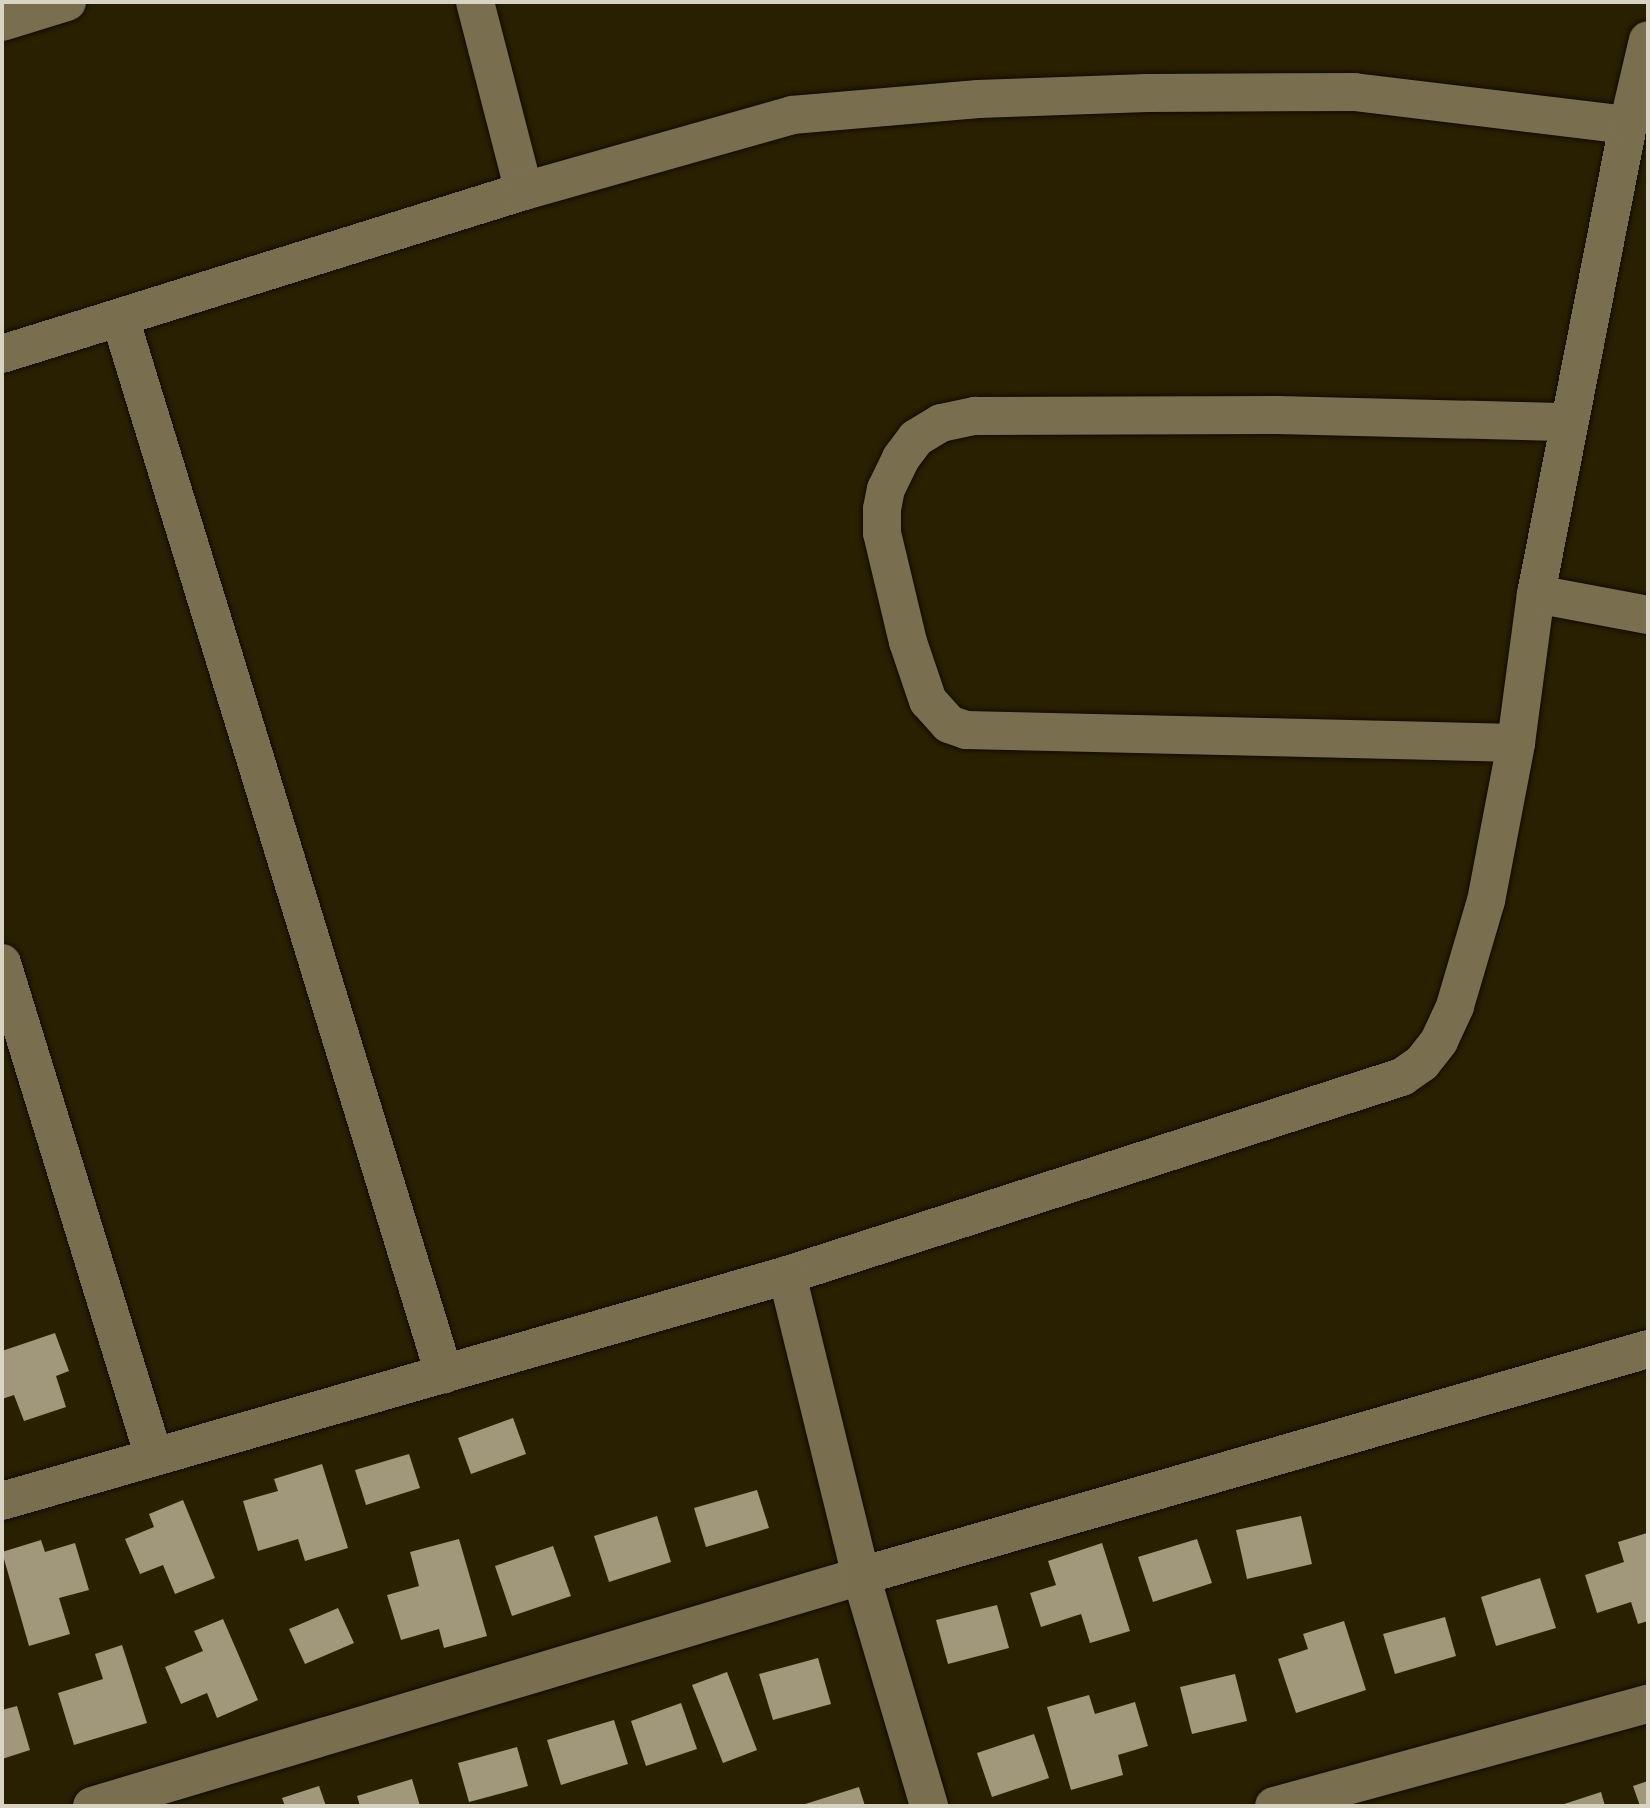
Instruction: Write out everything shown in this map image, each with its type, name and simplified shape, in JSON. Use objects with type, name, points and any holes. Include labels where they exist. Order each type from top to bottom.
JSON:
[{"type":"street","points":[[2,22],[67,2]]},
{"type":"street","points":[[475,2],[524,191]]},
{"type":"street","points":[[2,1501],[788,1275],[1402,1077],[1412,1070],[1439,1041],[1455,1006],[1486,901],[1516,743],[1536,594],[1628,125],[1648,40]]},
{"type":"street","points":[[2,354],[524,191],[792,115],[978,99],[1147,93],[1354,92],[1628,125]]},
{"type":"street","points":[[120,318],[444,1374]]},
{"type":"street","points":[[1516,743],[965,730],[949,724],[928,701],[908,642],[882,533],[882,509],[886,489],[901,458],[916,438],[940,423],[975,416],[1277,415],[1569,422]]},
{"type":"street","points":[[1536,594],[1648,615]]},
{"type":"street","points":[[2,963],[154,1457]]},
{"type":"street","points":[[788,1275],[862,1576],[929,1806]]},
{"type":"street","points":[[92,1806],[862,1576],[1648,1349]]},
{"type":"street","points":[[1274,1806],[1334,1799],[1648,1704]]},
{"type":"building","points":[[55,1333],[69,1371],[56,1376],[66,1407],[24,1421],[14,1395],[2,1399],[2,1351]]},
{"type":"building","points":[[513,1418],[526,1454],[471,1474],[458,1438]]},
{"type":"building","points":[[409,1454],[420,1488],[366,1505],[355,1470]]},
{"type":"building","points":[[322,1464],[348,1548],[305,1561],[298,1539],[258,1551],[243,1501],[278,1491],[274,1479]]},
{"type":"building","points":[[757,1490],[769,1528],[706,1547],[694,1508]]},
{"type":"building","points":[[183,1500],[215,1578],[175,1594],[163,1565],[140,1574],[125,1539],[154,1527],[149,1514]]},
{"type":"building","points":[[657,1516],[671,1562],[609,1582],[594,1536]]},
{"type":"building","points":[[1301,1516],[1312,1564],[1247,1579],[1236,1530]]},
{"type":"building","points":[[1647,1533],[1648,1621],[1638,1624],[1631,1602],[1597,1613],[1585,1575],[1624,1562],[1618,1542]]},
{"type":"building","points":[[459,1539],[487,1636],[444,1648],[439,1629],[401,1640],[387,1595],[419,1586],[410,1552]]},
{"type":"building","points":[[1197,1539],[1212,1583],[1153,1602],[1138,1557]]},
{"type":"building","points":[[41,1540],[45,1552],[75,1543],[89,1590],[59,1598],[70,1634],[29,1646],[2,1552]]},
{"type":"building","points":[[1102,1543],[1130,1631],[1090,1643],[1081,1614],[1041,1627],[1030,1593],[1056,1585],[1048,1561]]},
{"type":"building","points":[[553,1546],[571,1596],[512,1616],[495,1566]]},
{"type":"building","points":[[1540,1578],[1556,1628],[1496,1646],[1481,1597]]},
{"type":"building","points":[[997,1605],[1009,1648],[948,1664],[936,1620]]},
{"type":"building","points":[[338,1608],[354,1643],[305,1664],[289,1629]]},
{"type":"building","points":[[1445,1617],[1456,1656],[1395,1674],[1383,1634]]},
{"type":"building","points":[[223,1619],[258,1700],[217,1718],[207,1693],[181,1704],[165,1667],[203,1651],[194,1631]]},
{"type":"building","points":[[1344,1621],[1366,1690],[1296,1713],[1278,1659],[1308,1649],[1303,1634]]},
{"type":"building","points":[[122,1645],[147,1723],[74,1745],[58,1693],[103,1679],[95,1654]]},
{"type":"building","points":[[818,1658],[831,1704],[773,1720],[759,1674]]},
{"type":"building","points":[[727,1672],[757,1750],[723,1763],[692,1685]]},
{"type":"building","points":[[1235,1674],[1247,1721],[1192,1734],[1180,1687]]},
{"type":"building","points":[[1089,1695],[1095,1714],[1135,1702],[1148,1746],[1118,1755],[1123,1775],[1071,1790],[1047,1707]]},
{"type":"building","points":[[681,1703],[697,1749],[646,1766],[631,1721]]},
{"type":"building","points":[[17,1706],[30,1750],[2,1759],[2,1710]]},
{"type":"building","points":[[614,1720],[628,1764],[561,1785],[547,1740]]},
{"type":"building","points":[[1034,1734],[1049,1778],[992,1797],[977,1753]]},
{"type":"building","points":[[517,1747],[528,1786],[469,1802],[458,1763]]},
{"type":"building","points":[[412,1779],[420,1806],[360,1806],[357,1796]]},
{"type":"building","points":[[1648,1781],[1648,1806],[1640,1806],[1633,1786]]},
{"type":"building","points":[[319,1786],[326,1806],[285,1806],[282,1798]]},
{"type":"building","points":[[859,1787],[865,1806],[799,1806]]},
{"type":"building","points":[[1601,1792],[1605,1806],[1558,1806]]}]
